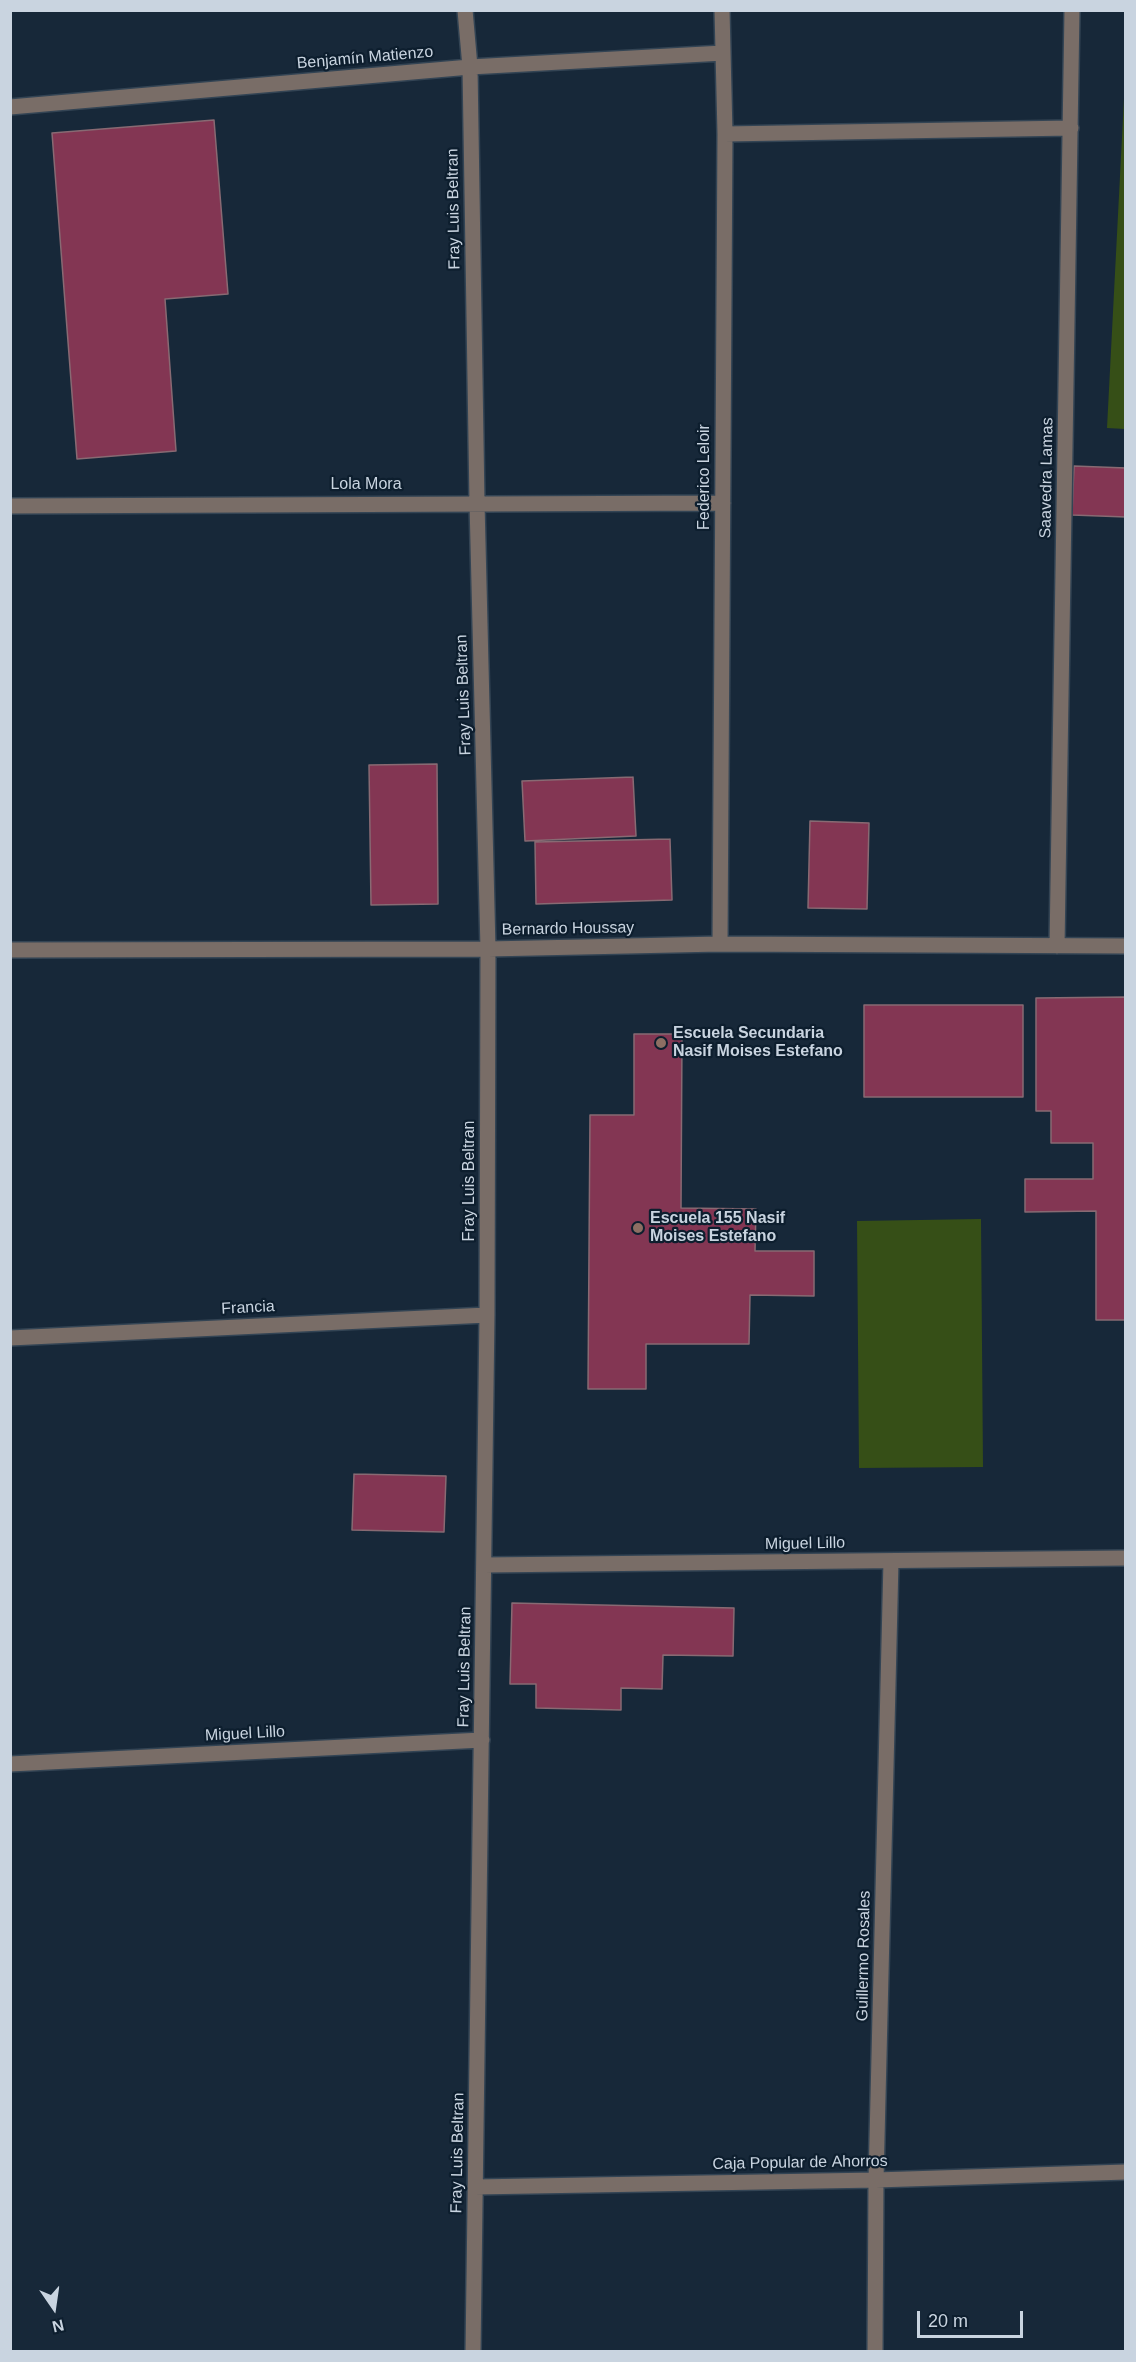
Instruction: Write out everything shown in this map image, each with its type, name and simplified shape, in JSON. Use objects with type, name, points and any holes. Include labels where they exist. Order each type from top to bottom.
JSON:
[{"type":"street","name":"Fray Luis Beltran","points":[[465,10],[470,67],[477,502],[488,949],[488,1314],[473,2352]]},
{"type":"street","name":"Federico Leloir","points":[[720,944],[725,134],[722,10]]},
{"type":"street","name":"Saavedra Lamas","points":[[1057,946],[1072,10]]},
{"type":"street","name":"Benjamín Matienzo","points":[[10,107],[470,67],[723,53]]},
{"type":"street","points":[[725,134],[1071,128]]},
{"type":"street","name":"Lola Mora","points":[[10,506],[477,502],[723,503]]},
{"type":"street","name":"Bernardo Houssay","points":[[10,950],[488,949],[720,944],[1125,946]]},
{"type":"street","name":"Francia","points":[[10,1338],[488,1314]]},
{"type":"street","name":"Miguel Lillo","points":[[484,1565],[1125,1558]]},
{"type":"street","name":"Guillermo Rosales","points":[[875,2352],[876,2180],[891,1561]]},
{"type":"street","name":"Miguel Lillo","points":[[10,1764],[482,1740]]},
{"type":"street","name":"Caja Popular de Ahorros","points":[[475,2187],[876,2180],[1125,2172]]},
{"type":"green space","points":[[1125,79],[1125,429],[1107,428]]},
{"type":"green space","points":[[981,1219],[983,1467],[859,1468],[857,1221]]},
{"type":"building","points":[[214,120],[228,294],[165,299],[176,451],[77,459],[52,133]]},
{"type":"building","points":[[1074,466],[1126,468],[1126,517],[1072,515]]},
{"type":"building","points":[[437,764],[438,904],[371,905],[369,765]]},
{"type":"building","points":[[633,777],[636,836],[525,841],[522,781]]},
{"type":"building","points":[[810,821],[869,823],[867,909],[808,908]]},
{"type":"building","points":[[670,839],[672,900],[536,904],[535,842]]},
{"type":"building","points":[[1126,997],[1126,1320],[1096,1320],[1096,1211],[1025,1212],[1025,1179],[1093,1179],[1093,1143],[1051,1143],[1051,1111],[1036,1111],[1036,998]]},
{"type":"building","points":[[864,1005],[1023,1005],[1023,1097],[864,1097]]},
{"type":"building","points":[[634,1034],[682,1034],[681,1208],[756,1209],[755,1251],[814,1251],[814,1296],[750,1295],[749,1344],[646,1344],[646,1389],[588,1389],[590,1115],[634,1115]]},
{"type":"building","points":[[354,1474],[446,1476],[444,1532],[352,1530]]},
{"type":"building","points":[[512,1603],[734,1608],[733,1656],[663,1655],[662,1689],[621,1688],[621,1710],[536,1708],[536,1684],[510,1684]]},
{"type":"place","name":"Escuela Secundaria Nasif Moises Estefano","points":[[661,1043]]},
{"type":"place","name":"Escuela 155 Nasif Moises Estefano","points":[[638,1228]]}]
